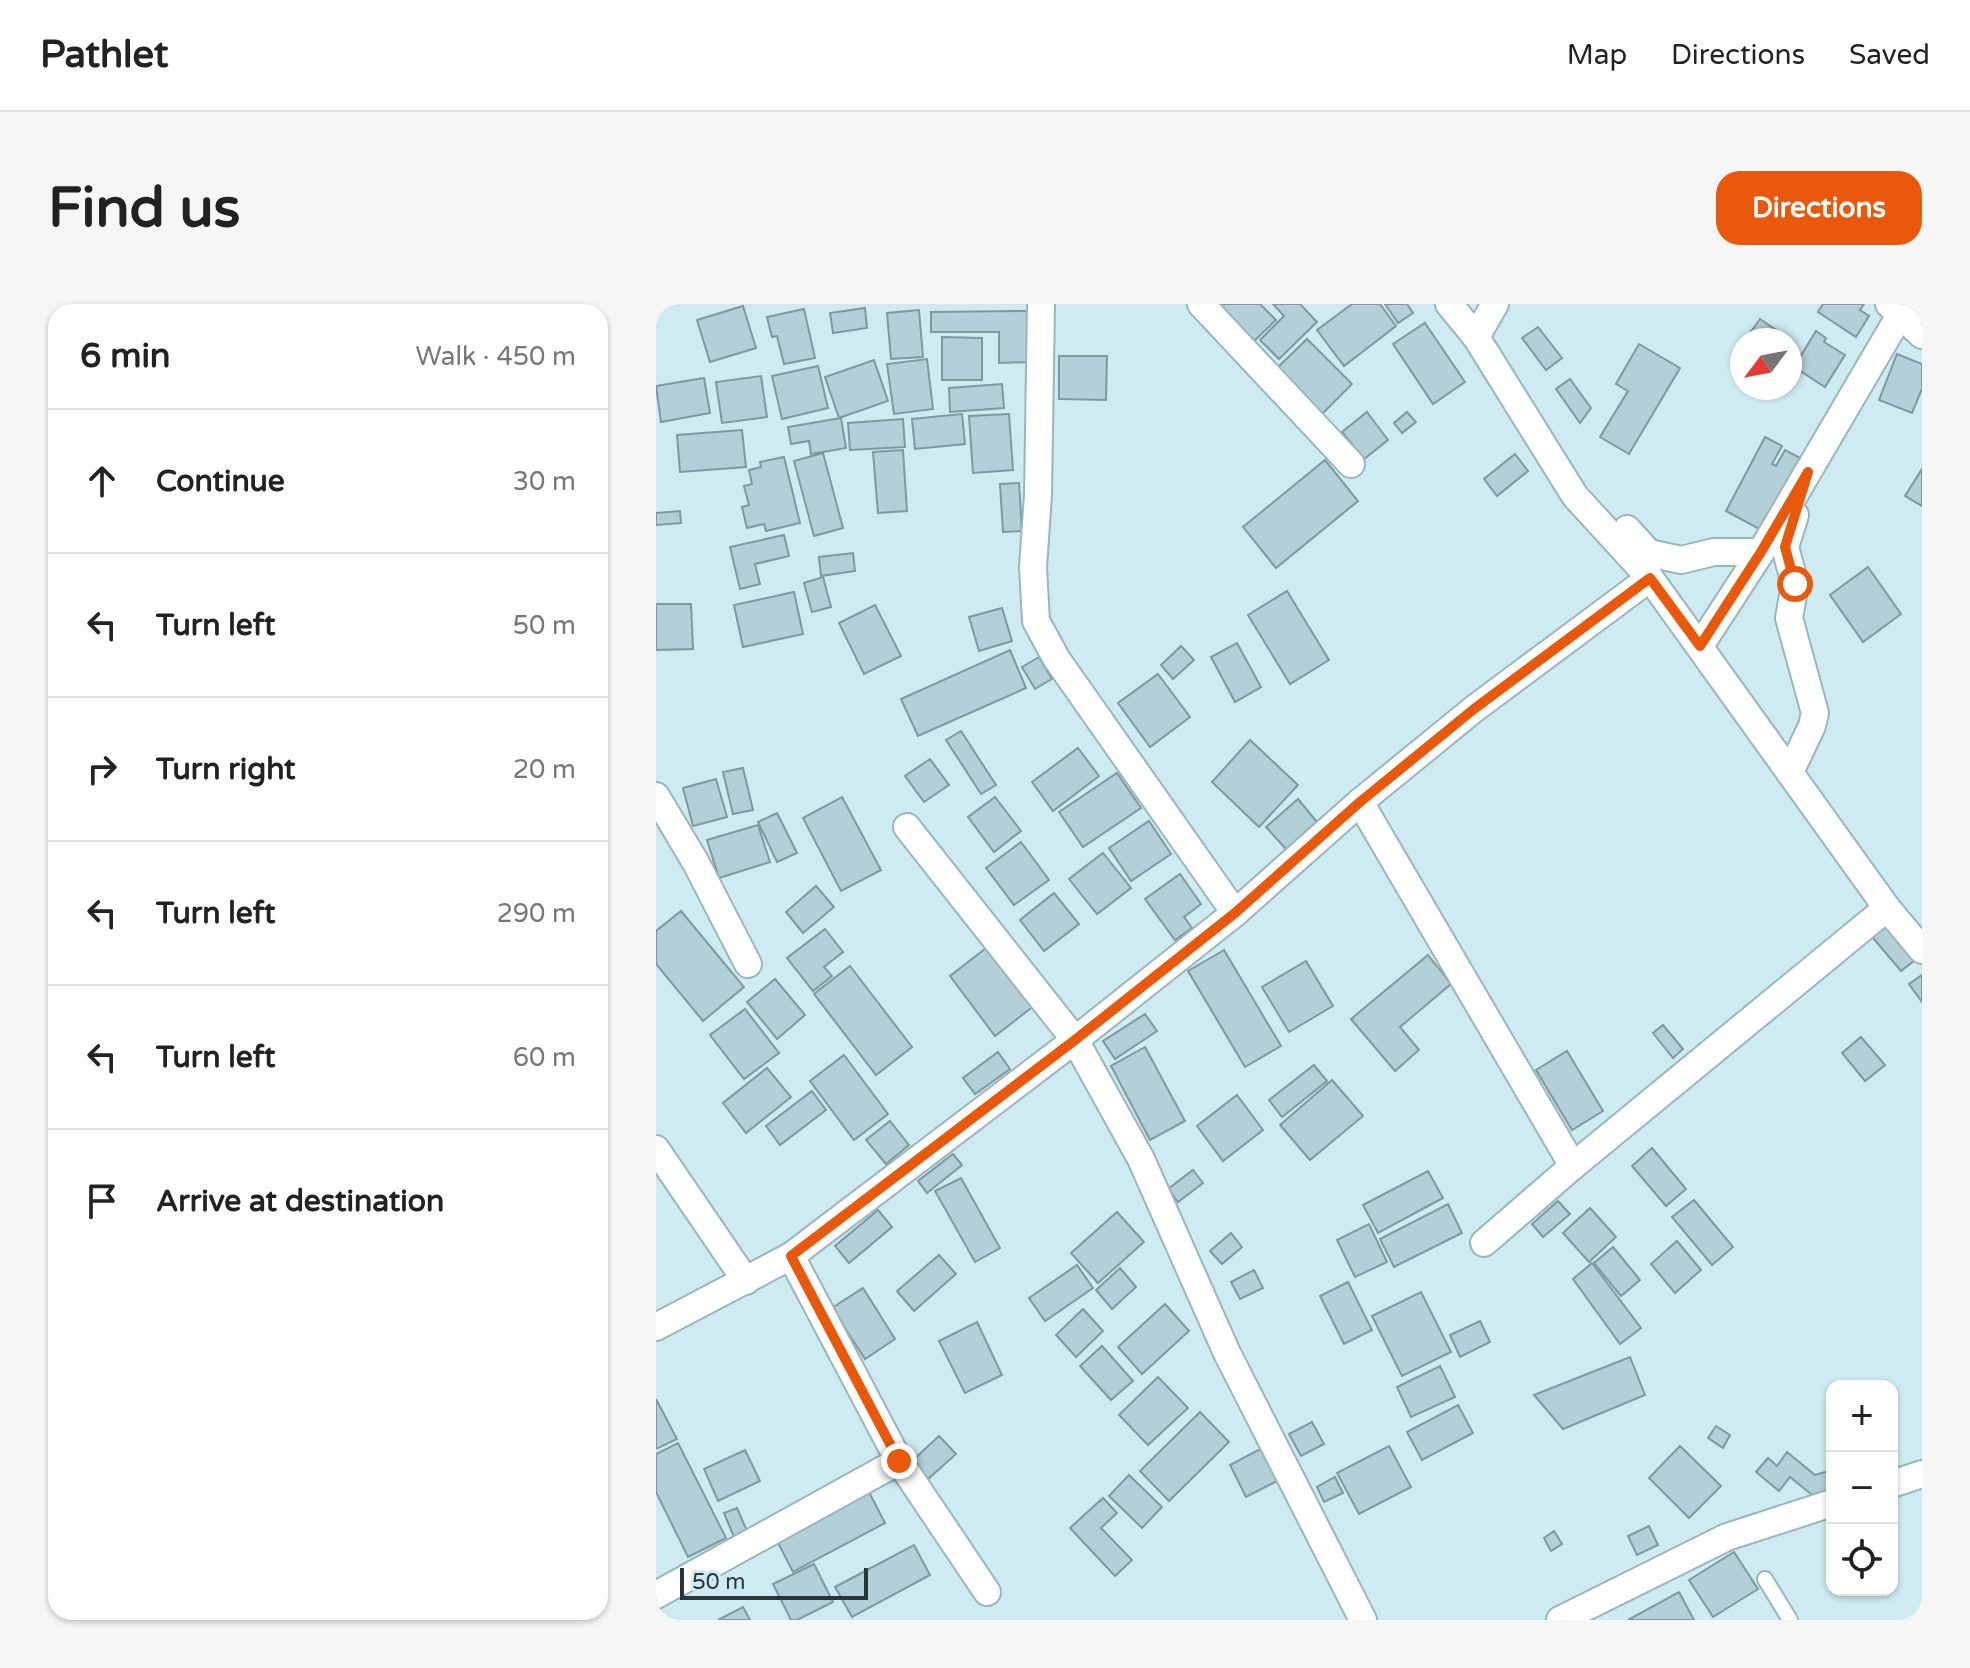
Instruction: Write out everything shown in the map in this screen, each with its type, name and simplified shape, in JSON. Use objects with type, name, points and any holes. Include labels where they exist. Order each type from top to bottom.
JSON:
[{"type":"street","points":[[1041,304],[1038,495],[1033,567],[1036,621],[1056,658],[1235,913]]},
{"type":"street","points":[[1201,304],[1351,464]]},
{"type":"street","points":[[1449,304],[1476,337],[1575,496],[1650,578],[1887,908],[1922,950]]},
{"type":"street","points":[[1476,337],[1495,304]]},
{"type":"street","points":[[1700,646],[1808,472],[1894,309],[1922,335]]},
{"type":"street","points":[[1790,772],[1815,713],[1789,618],[1795,584],[1785,547],[1808,472]]},
{"type":"street","points":[[1575,496],[1594,499],[1649,553],[1681,560],[1714,552],[1761,552]]},
{"type":"street","points":[[656,1327],[791,1256],[1075,1040],[1235,913],[1360,802],[1474,709],[1650,578]]},
{"type":"street","points":[[656,796],[696,863],[748,964]]},
{"type":"street","points":[[1360,802],[1573,1166]]},
{"type":"street","points":[[907,827],[1075,1040],[1141,1159],[1227,1353],[1363,1620]]},
{"type":"street","points":[[1484,1243],[1887,908]]},
{"type":"street","points":[[656,1149],[746,1281]]},
{"type":"street","points":[[791,1256],[899,1461],[987,1592]]},
{"type":"street","points":[[656,1595],[899,1461]]},
{"type":"street","points":[[1898,1482],[1922,1474]]},
{"type":"street","points":[[1560,1620],[1727,1537],[1826,1505]]},
{"type":"lane","points":[[1765,1579],[1790,1620]]},
{"type":"building","points":[[1216,304],[1260,304],[1276,320],[1253,342]]},
{"type":"building","points":[[1273,304],[1300,304],[1317,322],[1279,359],[1260,340],[1284,316]]},
{"type":"building","points":[[1352,304],[1380,304],[1396,326],[1344,366],[1317,330]]},
{"type":"building","points":[[1385,304],[1407,304],[1413,313],[1398,323]]},
{"type":"building","points":[[1823,304],[1864,304],[1860,310],[1869,316],[1856,337],[1818,312]]},
{"type":"building","points":[[743,306],[756,348],[710,362],[697,320]]},
{"type":"building","points":[[865,308],[867,328],[833,333],[830,313]]},
{"type":"building","points":[[804,309],[815,358],[784,364],[777,336],[772,337],[767,317]]},
{"type":"building","points":[[919,310],[923,357],[891,359],[887,313]]},
{"type":"building","points":[[1027,311],[1028,362],[999,363],[999,332],[931,332],[931,312]]},
{"type":"building","points":[[1760,319],[1773,328],[1754,328]]},
{"type":"building","points":[[1425,323],[1465,382],[1433,404],[1393,344]]},
{"type":"building","points":[[1538,327],[1562,358],[1546,370],[1522,338]]},
{"type":"building","points":[[1816,331],[1826,338],[1824,342],[1845,355],[1825,387],[1802,372],[1802,354]]},
{"type":"building","points":[[942,337],[982,338],[982,380],[942,380]]},
{"type":"building","points":[[1307,339],[1352,384],[1320,416],[1275,370]]},
{"type":"building","points":[[1639,344],[1680,368],[1629,454],[1600,437],[1628,391],[1616,384]]},
{"type":"building","points":[[1897,354],[1922,364],[1922,389],[1912,413],[1879,400]]},
{"type":"building","points":[[1059,356],[1107,356],[1106,400],[1059,399]]},
{"type":"building","points":[[927,359],[933,409],[894,414],[887,364]]},
{"type":"building","points":[[874,360],[888,401],[839,418],[825,377]]},
{"type":"building","points":[[818,366],[828,408],[782,419],[772,376]]},
{"type":"building","points":[[761,376],[767,417],[722,423],[716,382]]},
{"type":"building","points":[[704,378],[710,413],[661,422],[656,386]]},
{"type":"building","points":[[1570,379],[1591,408],[1580,423],[1556,389]]},
{"type":"building","points":[[1002,384],[1004,408],[950,412],[949,388]]},
{"type":"building","points":[[1367,412],[1388,440],[1364,459],[1342,432]]},
{"type":"building","points":[[1407,412],[1416,422],[1402,433],[1394,423]]},
{"type":"building","points":[[962,414],[965,444],[915,449],[912,419]]},
{"type":"building","points":[[1009,414],[1013,470],[973,473],[969,416]]},
{"type":"building","points":[[841,418],[846,448],[811,454],[809,441],[791,444],[788,427]]},
{"type":"building","points":[[903,419],[905,447],[850,450],[848,423]]},
{"type":"building","points":[[742,430],[746,467],[680,472],[677,435]]},
{"type":"building","points":[[1765,437],[1782,446],[1772,464],[1776,466],[1785,450],[1802,459],[1763,531],[1726,511]]},
{"type":"building","points":[[903,450],[907,511],[878,513],[873,452]]},
{"type":"building","points":[[823,453],[843,528],[814,536],[794,461]]},
{"type":"building","points":[[1515,454],[1528,471],[1497,496],[1484,479]]},
{"type":"building","points":[[784,457],[800,523],[766,531],[764,524],[747,528],[742,507],[749,505],[744,486],[752,484],[749,470],[761,467],[760,462]]},
{"type":"building","points":[[1325,460],[1358,501],[1276,568],[1243,527]]},
{"type":"building","points":[[1922,469],[1922,506],[1905,496]]},
{"type":"building","points":[[1019,483],[1022,531],[1003,532],[1000,484]]},
{"type":"building","points":[[680,511],[681,523],[656,525],[656,513]]},
{"type":"building","points":[[784,535],[789,556],[755,564],[760,584],[740,589],[730,547]]},
{"type":"building","points":[[853,553],[855,571],[821,576],[819,557]]},
{"type":"building","points":[[1868,567],[1901,614],[1863,642],[1830,595]]},
{"type":"building","points":[[823,577],[831,607],[812,612],[804,583]]},
{"type":"building","points":[[1287,591],[1329,660],[1290,684],[1248,615]]},
{"type":"building","points":[[794,592],[803,634],[743,647],[734,605]]},
{"type":"building","points":[[656,604],[691,604],[693,649],[656,650]]},
{"type":"building","points":[[875,605],[901,656],[864,674],[839,623]]},
{"type":"building","points":[[1002,608],[1012,641],[979,651],[969,617]]},
{"type":"building","points":[[1237,643],[1261,687],[1235,702],[1211,657]]},
{"type":"building","points":[[1181,646],[1194,660],[1173,679],[1161,665]]},
{"type":"building","points":[[1010,650],[1026,688],[918,736],[901,699]]},
{"type":"building","points":[[1039,657],[1052,679],[1035,689],[1022,667]]},
{"type":"building","points":[[1158,674],[1190,717],[1150,747],[1118,703]]},
{"type":"building","points":[[961,731],[996,785],[981,794],[946,740]]},
{"type":"building","points":[[1250,740],[1298,785],[1259,827],[1212,782]]},
{"type":"building","points":[[1078,748],[1099,776],[1053,811],[1032,782]]},
{"type":"building","points":[[930,759],[949,785],[924,802],[905,776]]},
{"type":"building","points":[[743,768],[753,810],[733,814],[723,772]]},
{"type":"building","points":[[1117,773],[1141,808],[1083,847],[1059,812]]},
{"type":"building","points":[[716,779],[727,817],[693,826],[683,788]]},
{"type":"building","points":[[842,797],[881,870],[841,891],[803,818]]},
{"type":"building","points":[[995,797],[1021,831],[994,852],[968,817]]},
{"type":"building","points":[[1298,799],[1317,822],[1286,849],[1266,827]]},
{"type":"building","points":[[777,813],[797,853],[777,862],[758,822]]},
{"type":"building","points":[[1149,821],[1171,854],[1131,881],[1109,848]]},
{"type":"building","points":[[758,825],[770,862],[719,878],[707,840]]},
{"type":"building","points":[[1021,842],[1049,880],[1014,905],[986,868]]},
{"type":"building","points":[[1103,853],[1131,888],[1097,914],[1069,879]]},
{"type":"building","points":[[1180,874],[1201,904],[1184,917],[1192,928],[1175,940],[1145,899]]},
{"type":"building","points":[[816,886],[834,907],[803,933],[786,912]]},
{"type":"building","points":[[1054,893],[1079,924],[1044,951],[1020,920]]},
{"type":"building","points":[[681,911],[744,987],[703,1021],[656,964],[656,931]]},
{"type":"building","points":[[1882,920],[1915,960],[1901,971],[1868,932]]},
{"type":"building","points":[[825,929],[843,952],[824,967],[832,976],[813,991],[787,958]]},
{"type":"building","points":[[990,945],[1035,1005],[995,1036],[950,976]]},
{"type":"building","points":[[1224,950],[1281,1046],[1245,1067],[1188,971]]},
{"type":"building","points":[[1428,955],[1451,984],[1400,1027],[1419,1050],[1395,1071],[1351,1019]]},
{"type":"building","points":[[1306,961],[1333,1006],[1289,1032],[1262,987]]},
{"type":"building","points":[[850,966],[912,1047],[876,1075],[814,994]]},
{"type":"building","points":[[1922,975],[1922,1002],[1909,984]]},
{"type":"building","points":[[775,979],[805,1015],[777,1039],[747,1002]]},
{"type":"building","points":[[745,1009],[779,1053],[744,1079],[710,1035]]},
{"type":"building","points":[[1145,1014],[1157,1031],[1115,1059],[1103,1041]]},
{"type":"building","points":[[1663,1025],[1683,1049],[1673,1058],[1653,1033]]},
{"type":"building","points":[[1861,1037],[1885,1065],[1865,1081],[1842,1053]]},
{"type":"building","points":[[1145,1047],[1185,1121],[1150,1140],[1111,1066]]},
{"type":"building","points":[[1567,1051],[1603,1111],[1572,1130],[1536,1070]]},
{"type":"building","points":[[998,1052],[1010,1069],[975,1094],[963,1078]]},
{"type":"building","points":[[844,1055],[888,1114],[854,1140],[810,1081]]},
{"type":"building","points":[[1314,1065],[1327,1081],[1282,1117],[1269,1100]]},
{"type":"building","points":[[767,1068],[791,1097],[746,1133],[723,1103]]},
{"type":"building","points":[[1332,1080],[1363,1116],[1310,1160],[1280,1125]]},
{"type":"building","points":[[812,1091],[826,1110],[780,1145],[766,1126]]},
{"type":"building","points":[[1237,1095],[1263,1130],[1223,1161],[1197,1126]]},
{"type":"building","points":[[890,1121],[909,1145],[886,1164],[866,1140]]},
{"type":"building","points":[[1652,1148],[1686,1189],[1666,1206],[1632,1166]]},
{"type":"building","points":[[953,1154],[962,1165],[927,1193],[918,1181]]},
{"type":"building","points":[[1193,1170],[1203,1183],[1178,1202],[1168,1189]]},
{"type":"building","points":[[1428,1171],[1443,1198],[1378,1233],[1363,1205]]},
{"type":"building","points":[[961,1178],[1000,1248],[975,1262],[935,1191]]},
{"type":"building","points":[[1694,1200],[1733,1247],[1712,1265],[1672,1217]]},
{"type":"building","points":[[1558,1201],[1570,1214],[1543,1237],[1532,1224]]},
{"type":"building","points":[[1448,1204],[1462,1233],[1394,1267],[1380,1239]]},
{"type":"building","points":[[1590,1208],[1616,1237],[1589,1262],[1563,1233]]},
{"type":"building","points":[[878,1210],[892,1227],[849,1263],[835,1246]]},
{"type":"building","points":[[1117,1212],[1144,1242],[1098,1283],[1071,1253]]},
{"type":"building","points":[[1369,1224],[1387,1262],[1355,1277],[1337,1240]]},
{"type":"building","points":[[1231,1233],[1242,1247],[1222,1264],[1210,1251]]},
{"type":"building","points":[[1677,1241],[1701,1270],[1675,1293],[1651,1264]]},
{"type":"building","points":[[1613,1247],[1640,1280],[1621,1296],[1594,1263]]},
{"type":"building","points":[[939,1255],[956,1274],[914,1311],[897,1291]]},
{"type":"building","points":[[1592,1263],[1641,1328],[1620,1344],[1573,1279]]},
{"type":"building","points":[[1077,1265],[1093,1288],[1045,1321],[1029,1298]]},
{"type":"building","points":[[1120,1268],[1136,1287],[1112,1309],[1096,1290]]},
{"type":"building","points":[[1254,1270],[1263,1288],[1240,1299],[1231,1282]]},
{"type":"building","points":[[1348,1282],[1372,1330],[1344,1344],[1320,1296]]},
{"type":"building","points":[[863,1288],[895,1339],[865,1359],[832,1308]]},
{"type":"building","points":[[1421,1292],[1451,1352],[1402,1376],[1372,1316]]},
{"type":"building","points":[[1165,1304],[1189,1331],[1142,1374],[1118,1347]]},
{"type":"building","points":[[1083,1309],[1103,1331],[1076,1357],[1056,1335]]},
{"type":"building","points":[[1480,1321],[1490,1342],[1460,1357],[1450,1335]]},
{"type":"building","points":[[977,1322],[1002,1375],[965,1393],[939,1341]]},
{"type":"building","points":[[1102,1346],[1133,1381],[1111,1400],[1080,1366]]},
{"type":"building","points":[[1630,1357],[1645,1395],[1563,1429],[1534,1395]]},
{"type":"building","points":[[1440,1366],[1455,1397],[1411,1417],[1397,1387]]},
{"type":"building","points":[[1158,1377],[1188,1408],[1148,1445],[1119,1415]]},
{"type":"building","points":[[656,1399],[677,1439],[656,1449]]},
{"type":"building","points":[[1458,1405],[1473,1433],[1422,1460],[1407,1432]]},
{"type":"building","points":[[1200,1412],[1229,1442],[1169,1501],[1140,1471]]},
{"type":"building","points":[[1312,1422],[1324,1444],[1301,1456],[1289,1434]]},
{"type":"building","points":[[1716,1426],[1730,1435],[1723,1448],[1708,1438]]},
{"type":"building","points":[[939,1436],[956,1454],[927,1480],[911,1462]]},
{"type":"building","points":[[678,1443],[726,1538],[688,1557],[656,1492],[656,1454]]},
{"type":"building","points":[[1389,1446],[1411,1487],[1359,1514],[1337,1473]]},
{"type":"building","points":[[1680,1446],[1721,1486],[1689,1518],[1649,1478]]},
{"type":"building","points":[[1264,1447],[1281,1479],[1246,1497],[1230,1465]]},
{"type":"building","points":[[745,1450],[760,1481],[718,1501],[704,1469]]},
{"type":"building","points":[[1787,1452],[1815,1475],[1826,1472],[1826,1491],[1812,1495],[1790,1477],[1779,1491],[1756,1472],[1768,1458],[1777,1466]]},
{"type":"building","points":[[1129,1475],[1162,1507],[1142,1528],[1109,1496]]},
{"type":"building","points":[[1335,1477],[1343,1493],[1324,1502],[1317,1487]]},
{"type":"building","points":[[868,1490],[885,1523],[793,1572],[776,1539]]},
{"type":"building","points":[[1103,1498],[1117,1513],[1101,1528],[1132,1560],[1115,1576],[1070,1528]]},
{"type":"building","points":[[737,1508],[747,1531],[734,1537],[724,1513]]},
{"type":"building","points":[[1649,1526],[1658,1545],[1637,1555],[1628,1536]]},
{"type":"building","points":[[1554,1531],[1562,1544],[1551,1551],[1544,1538]]},
{"type":"building","points":[[914,1545],[930,1575],[852,1617],[835,1587]]},
{"type":"building","points":[[1734,1552],[1758,1589],[1713,1617],[1689,1580]]},
{"type":"building","points":[[814,1564],[833,1602],[791,1620],[773,1584]]},
{"type":"building","points":[[1679,1592],[1694,1620],[1628,1620]]},
{"type":"building","points":[[743,1607],[750,1620],[718,1620]]},
{"type":"route","points":[[899,1461],[791,1256],[1075,1040],[1235,913],[1360,802],[1474,709],[1650,578],[1700,646],[1808,472],[1785,547],[1795,584]]}]
